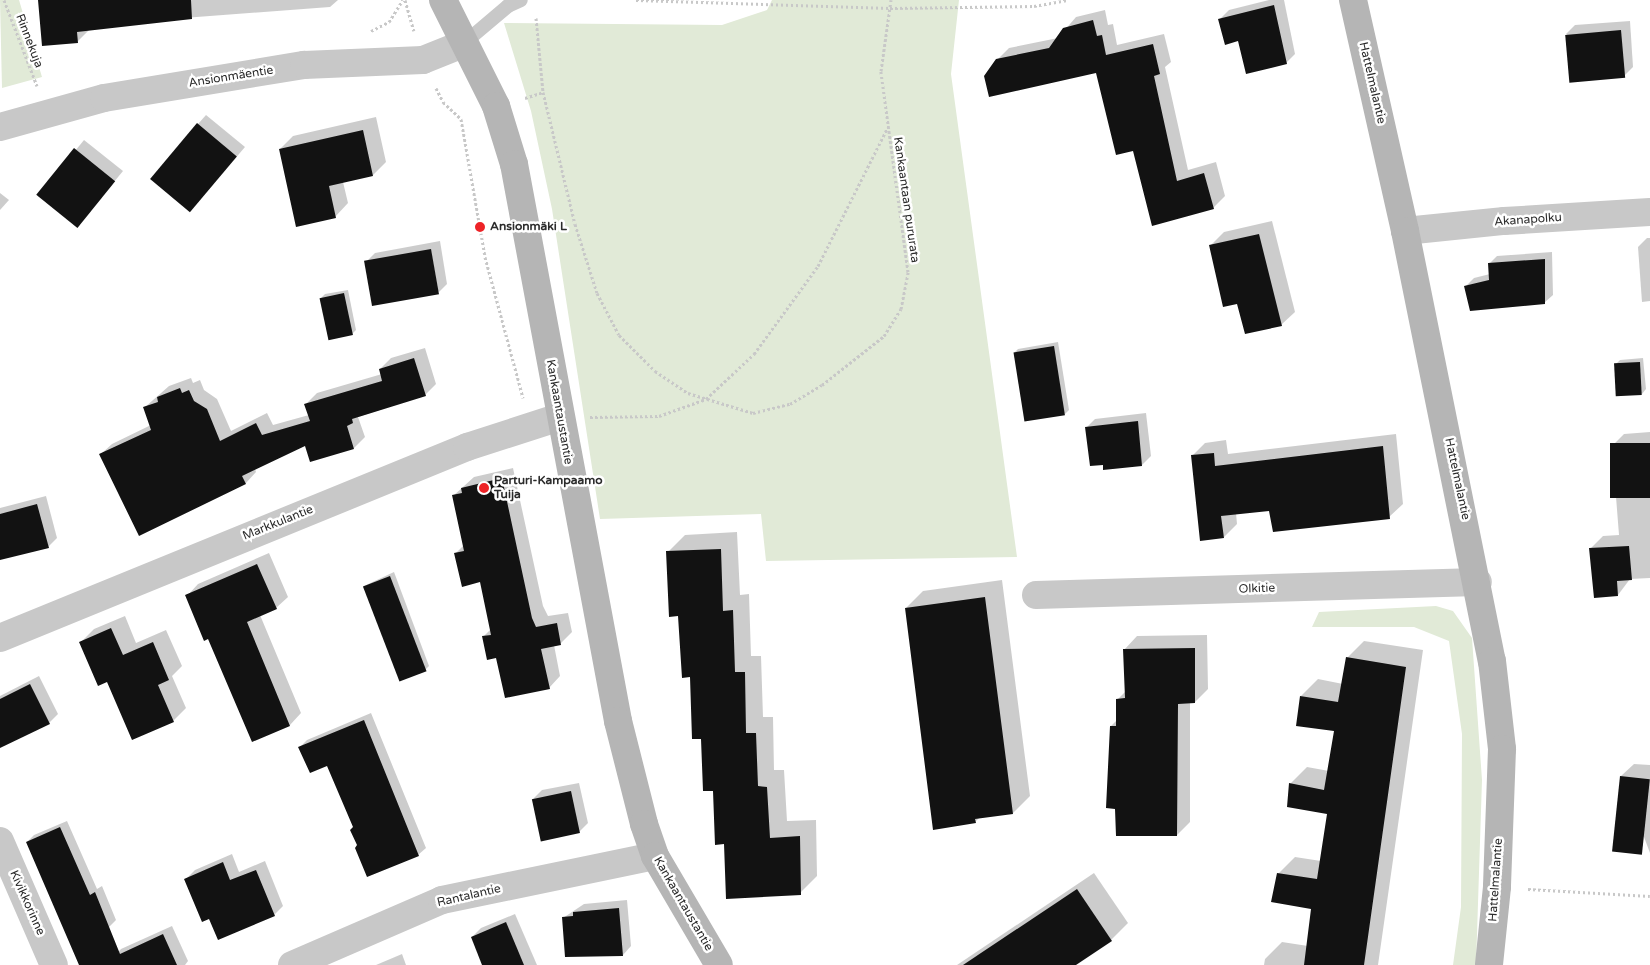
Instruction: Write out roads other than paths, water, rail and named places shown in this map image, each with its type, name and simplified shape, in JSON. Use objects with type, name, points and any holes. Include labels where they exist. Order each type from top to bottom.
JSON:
[{"type":"street","name":"Kankaantaustantie","points":[[443,0],[496,106],[514,164],[618,721],[644,824],[655,856],[719,965]]},
{"type":"street","name":"Hattelmalantie","points":[[1353,0],[1406,231],[1478,582],[1492,661],[1502,749],[1497,887],[1489,965]]},
{"type":"street","name":"Ansionmäentie","points":[[0,127],[113,96],[304,65],[423,60],[464,44]]},
{"type":"street","name":"Akanapolku","points":[[1406,231],[1504,221],[1650,212]]},
{"type":"street","name":"Markkulantie","points":[[0,638],[467,447],[560,418]]},
{"type":"street","name":"Olkitie","points":[[1036,595],[1478,582]]},
{"type":"street","name":"Kivikkorinne","points":[[0,841],[54,965]]},
{"type":"street","name":"Rantalantie","points":[[292,965],[442,900],[655,856]]},
{"type":"lane","points":[[464,44],[508,6],[521,0]]},
{"type":"place","name":"Ansionmäki L","points":[[480,227]]},
{"type":"place","name":"Parturi-Kampaamo Tuija","points":[[484,488]]}]
